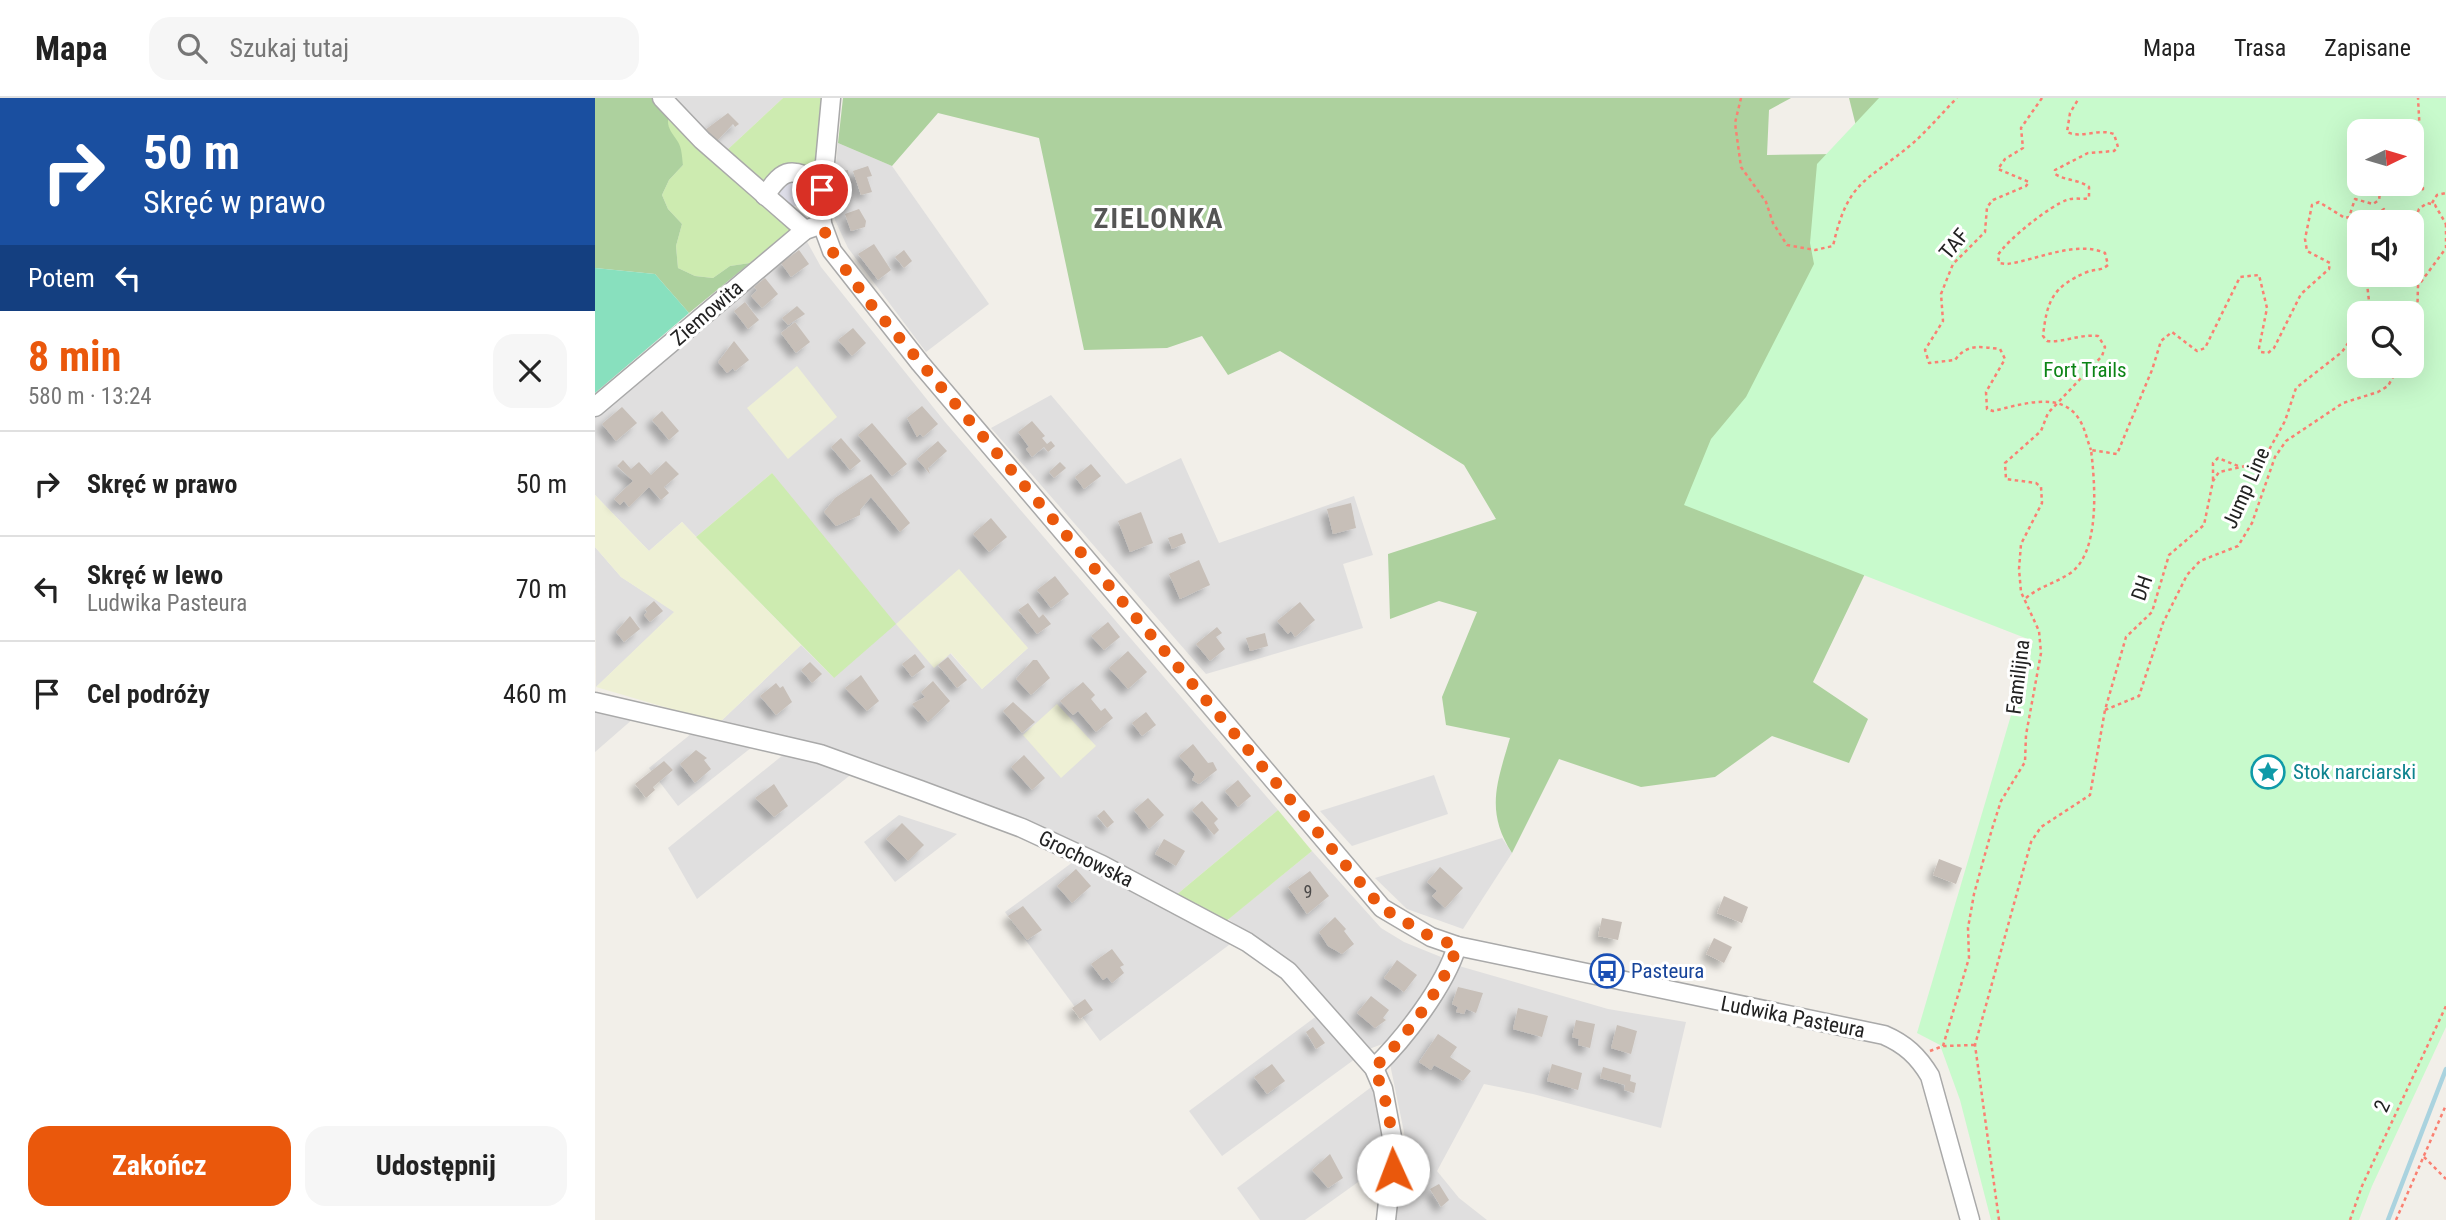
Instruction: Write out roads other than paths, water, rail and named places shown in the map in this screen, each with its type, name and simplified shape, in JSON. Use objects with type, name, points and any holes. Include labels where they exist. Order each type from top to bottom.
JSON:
[{"type":"street","points":[[662,98],[702,140],[805,230]]},
{"type":"street","name":"Ludwika Pasteura","points":[[831,98],[822,224],[832,251],[869,302],[1382,908],[1431,937],[1457,946],[1884,1035],[1917,1057],[1930,1076],[1970,1220]]},
{"type":"street","points":[[765,196],[777,177],[786,172],[806,175],[823,184]]},
{"type":"street","name":"Ziemowita","points":[[595,407],[805,230],[822,224]]},
{"type":"street","name":"Grochowska","points":[[595,702],[820,754],[1022,828],[1102,865],[1247,942],[1288,971],[1374,1068],[1383,1089],[1394,1148],[1386,1220]]},
{"type":"street","points":[[1374,1068],[1393,1049],[1452,964],[1457,946]]},
{"type":"waterway","points":[[2388,1220],[2446,1069]]},
{"type":"place","name":"Stok narciarski","points":[[2268,772]]},
{"type":"place","name":"Pasteura","points":[[1607,971]]},
{"type":"district","name":"ZIELONKA","points":[[1159,218]]},
{"type":"park label","name":"Fort Trails","points":[[2085,370]]}]
